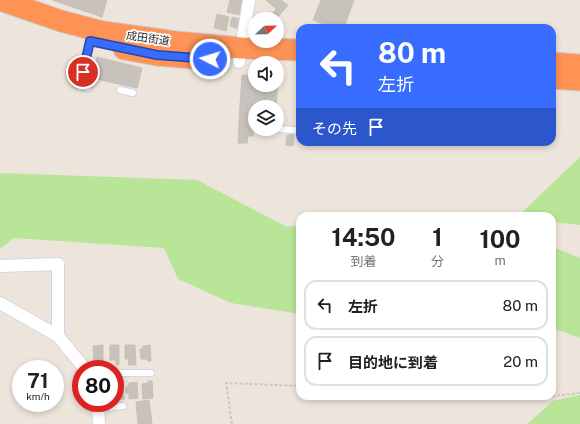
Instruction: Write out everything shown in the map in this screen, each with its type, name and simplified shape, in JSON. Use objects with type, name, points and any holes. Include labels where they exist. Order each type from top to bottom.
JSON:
[{"type":"highway","name":"成田街道","points":[[0,0],[61,21],[103,32],[176,42],[248,58]]},
{"type":"highway","name":"成田街道","points":[[0,16],[32,27],[157,55],[240,55],[296,50]]},
{"type":"highway","points":[[556,63],[580,65]]},
{"type":"highway","points":[[284,64],[296,65]]},
{"type":"highway","points":[[556,78],[580,80]]},
{"type":"street","points":[[240,55],[249,0]]},
{"type":"street","points":[[0,266],[58,264],[58,336]]},
{"type":"street","points":[[0,303],[58,336],[78,360]]},
{"type":"street","points":[[98,412],[99,424]]},
{"type":"lane","points":[[88,88],[80,87],[90,41]]},
{"type":"lane","points":[[120,90],[134,93]]},
{"type":"lane","points":[[284,129],[294,130]]},
{"type":"lane","points":[[124,373],[151,373]]},
{"type":"path","points":[[232,424],[226,383],[296,386]]},
{"type":"path","points":[[556,396],[580,393]]},
{"type":"green space","points":[[580,157],[580,225],[556,222],[556,212],[522,212]]},
{"type":"green space","points":[[0,173],[197,180],[287,227],[296,226],[296,313],[231,303],[178,279],[164,248],[14,238],[0,249]]},
{"type":"green space","points":[[556,248],[580,258],[580,338],[556,329]]},
{"type":"green space","points":[[580,395],[580,424],[527,424],[553,401]]},
{"type":"building","points":[[52,0],[107,0],[102,17]]},
{"type":"building","points":[[230,0],[244,0],[240,15],[227,12]]},
{"type":"building","points":[[266,0],[281,0],[288,5],[282,12],[274,12],[276,9]]},
{"type":"building","points":[[321,0],[354,0],[345,24],[324,24],[313,20]]},
{"type":"building","points":[[217,14],[229,17],[226,31],[214,28]]},
{"type":"building","points":[[232,17],[240,19],[237,28],[230,26]]},
{"type":"building","points":[[97,57],[142,68],[137,88],[92,78]]},
{"type":"building","points":[[242,75],[248,75],[248,92],[277,92],[276,100],[248,100],[248,105],[240,105]]},
{"type":"building","points":[[240,105],[248,106],[247,143],[238,143]]},
{"type":"building","points":[[287,135],[294,135],[293,146],[286,145]]},
{"type":"building","points":[[103,345],[103,360],[94,360],[93,346]]},
{"type":"building","points":[[110,345],[119,345],[119,360],[110,360]]},
{"type":"building","points":[[125,345],[135,345],[136,365],[129,365],[128,359],[125,359]]},
{"type":"building","points":[[150,345],[151,361],[141,359],[140,349],[143,349],[143,346]]},
{"type":"building","points":[[148,381],[152,381],[153,398],[143,399],[142,384],[148,383]]},
{"type":"building","points":[[137,382],[138,398],[129,399],[129,393],[126,393],[126,387],[129,386],[129,383]]},
{"type":"building","points":[[149,400],[152,424],[138,424],[136,402]]},
{"type":"route","points":[[83,72],[90,41],[157,55],[210,59]]}]
